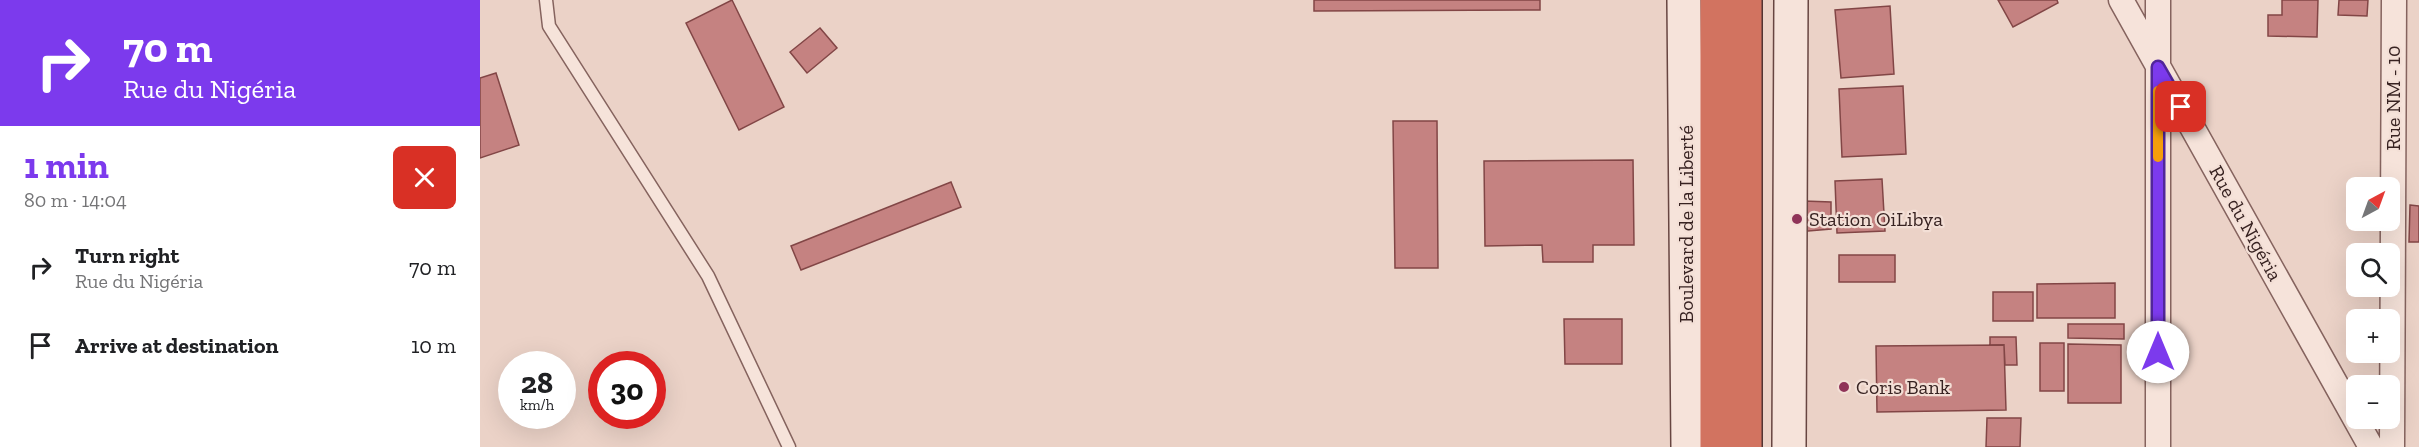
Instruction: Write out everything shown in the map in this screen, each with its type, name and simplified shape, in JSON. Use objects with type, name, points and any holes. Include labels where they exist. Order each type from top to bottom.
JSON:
[{"type":"highway","name":"Boulevard de la Liberté","points":[[1717,447],[1718,0]]},
{"type":"highway","points":[[1745,0],[1745,447]]},
{"type":"main road","name":"Boulevard de la Liberté","points":[[1684,0],[1688,447]]},
{"type":"main road","points":[[1789,447],[1791,0]]},
{"type":"street","name":"Rue du Nigéria","points":[[2121,0],[2372,447]]},
{"type":"street","points":[[2158,0],[2158,447]]},
{"type":"street","name":"Rue NM - 10","points":[[2392,447],[2394,0]]},
{"type":"lane","points":[[546,0],[549,26],[708,276],[789,447]]},
{"type":"building","points":[[732,0],[784,107],[739,130],[686,23]]},
{"type":"building","points":[[1314,0],[1540,0],[1540,10],[1314,11]]},
{"type":"building","points":[[1998,0],[2057,0],[2058,3],[2013,27]]},
{"type":"building","points":[[2282,0],[2318,0],[2317,37],[2268,36],[2268,15],[2282,15]]},
{"type":"building","points":[[2339,0],[2368,0],[2367,16],[2338,15]]},
{"type":"building","points":[[1890,6],[1894,74],[1841,78],[1835,10]]},
{"type":"building","points":[[820,28],[837,48],[807,73],[790,52]]},
{"type":"building","points":[[496,73],[519,145],[480,158],[480,78]]},
{"type":"building","points":[[1903,86],[1906,154],[1842,157],[1839,89]]},
{"type":"building","points":[[1393,121],[1437,121],[1438,268],[1395,268]]},
{"type":"building","points":[[1633,160],[1634,245],[1593,245],[1593,262],[1543,262],[1542,245],[1485,246],[1484,161]]},
{"type":"building","points":[[1882,179],[1885,231],[1837,233],[1835,181]]},
{"type":"building","points":[[951,182],[961,207],[801,270],[791,246]]},
{"type":"building","points":[[1804,201],[1831,202],[1831,229],[1797,232]]},
{"type":"building","points":[[2410,205],[2419,206],[2419,242],[2409,242]]},
{"type":"building","points":[[1839,255],[1895,255],[1895,282],[1839,282]]},
{"type":"building","points":[[2115,283],[2115,318],[2037,318],[2037,284]]},
{"type":"building","points":[[1993,292],[2033,292],[2033,321],[1993,321]]},
{"type":"building","points":[[1564,319],[1622,319],[1622,364],[1565,364]]},
{"type":"building","points":[[2068,324],[2124,324],[2124,339],[2068,338]]},
{"type":"building","points":[[1990,337],[2016,337],[2017,365],[2005,365],[2004,345],[1990,345]]},
{"type":"building","points":[[2040,343],[2064,343],[2064,391],[2040,391]]},
{"type":"building","points":[[2068,344],[2121,345],[2121,403],[2068,403]]},
{"type":"building","points":[[2004,345],[2006,410],[1877,412],[1876,346]]},
{"type":"building","points":[[1987,418],[2021,418],[2020,447],[1986,447]]},
{"type":"slow traffic","points":[[2158,91],[2158,157]]},
{"type":"place","name":"Station OiLibya","points":[[1797,219]]},
{"type":"place","name":"Coris Bank","points":[[1844,387]]},
{"type":"route","points":[[2158,352],[2158,67],[2181,107]]}]
